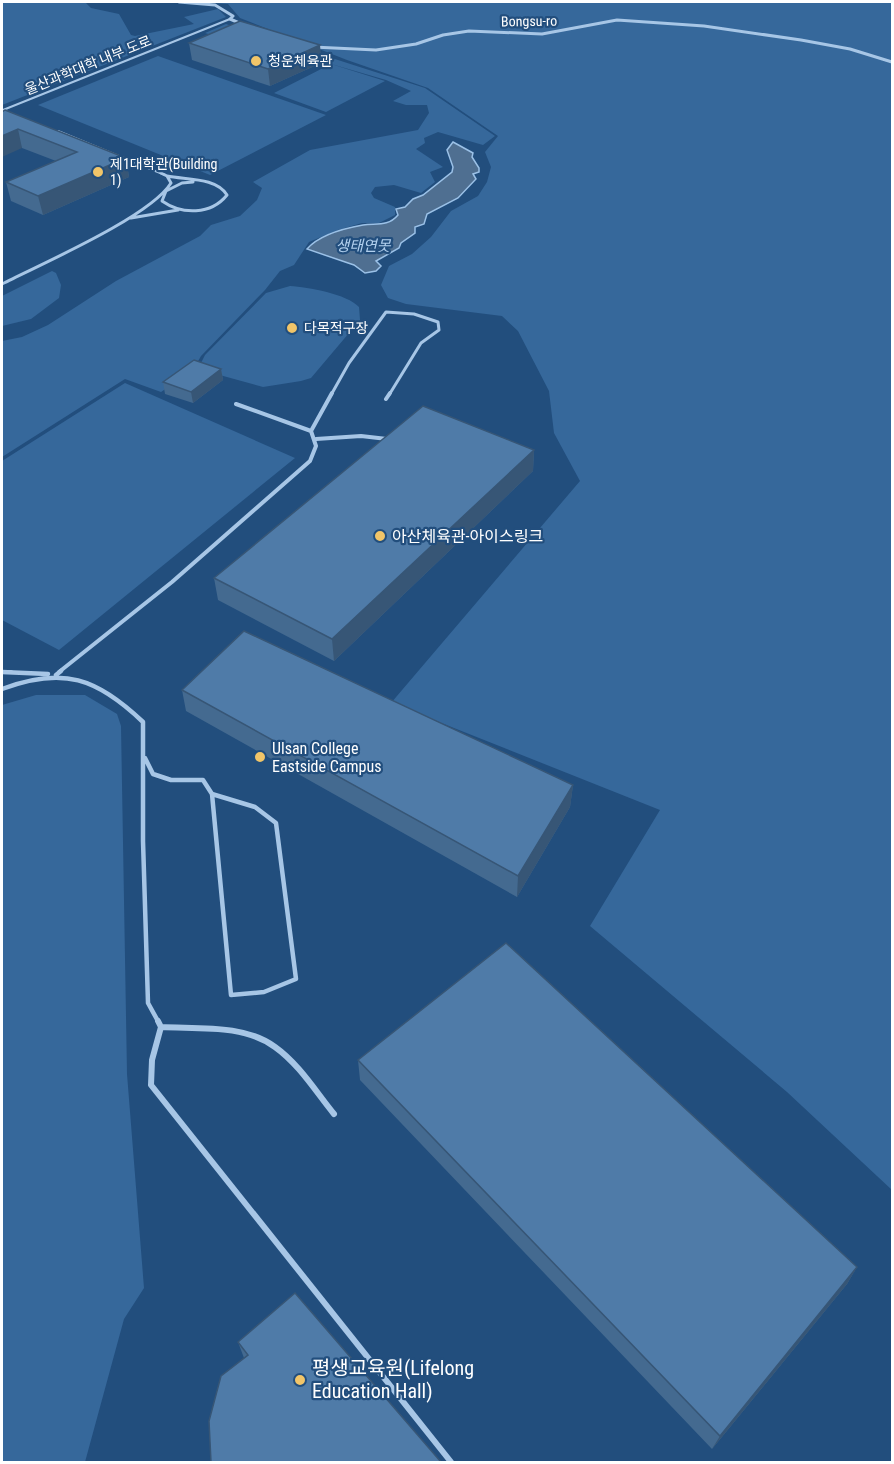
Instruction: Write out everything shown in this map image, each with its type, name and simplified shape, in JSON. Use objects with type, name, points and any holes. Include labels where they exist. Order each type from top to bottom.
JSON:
[{"type":"street","points":[[179,2],[215,5],[227,9],[233,16],[230,19],[250,27]]},
{"type":"street","name":"Bongsu-ro","points":[[310,47],[376,50],[416,44],[443,34],[469,31],[542,34],[617,20],[704,26],[801,40],[850,49],[892,62]]},
{"type":"lane","name":"울산과학대학 내부 도로","points":[[16,115],[3,111],[230,19]]},
{"type":"lane","points":[[58,131],[167,176],[193,182],[214,183],[226,190],[225,199],[212,207],[128,219]]},
{"type":"lane","points":[[167,176],[171,183],[162,201],[182,210]]},
{"type":"lane","points":[[2,284],[128,219],[173,186],[193,182]]},
{"type":"lane","points":[[311,431],[349,363],[386,312],[414,314],[438,322],[439,330],[421,343],[386,399]]},
{"type":"lane","points":[[2,689],[14,684],[57,675],[172,582],[310,461],[316,446],[316,439],[311,431],[236,404]]},
{"type":"lane","points":[[316,439],[369,436],[392,441]]},
{"type":"lane","points":[[2,672],[57,675],[102,687],[124,702],[143,722],[143,841],[148,1003],[161,1027],[152,1060],[151,1085],[451,1462]]},
{"type":"lane","points":[[144,755],[153,774],[171,780],[203,780],[212,794],[231,995],[247,996],[280,987],[296,979],[276,823],[255,807],[212,794]]},
{"type":"lane","points":[[161,1027],[237,1032],[270,1043],[282,1052],[334,1114]]},
{"type":"shaded area","points":[[2,2],[90,2],[86,3],[91,8],[119,14],[131,35],[135,36],[194,24],[184,17],[218,9],[226,17],[2,105]]},
{"type":"shaded area","points":[[195,2],[892,2],[892,1190],[787,1092],[590,926],[660,810],[391,703],[580,481],[554,433],[549,391],[518,331],[502,316],[406,304],[388,298],[381,285],[389,266],[412,254],[431,237],[451,211],[478,196],[487,182],[491,167],[485,152],[498,136],[428,88],[347,60],[240,18],[228,4]]},
{"type":"shaded area","points":[[226,24],[425,88],[495,136],[483,145],[438,132],[424,138],[425,143],[416,149],[443,167],[430,172],[435,182],[421,193],[394,185],[375,187],[371,193],[374,198],[395,207],[395,215],[379,223],[362,223],[309,242],[294,265],[280,271],[265,290],[201,356],[193,370],[161,392],[125,379],[2,457],[2,341],[22,337],[48,325],[116,281],[200,236],[211,225],[240,216],[257,200],[262,188],[253,182],[310,150],[418,130],[429,113],[427,105],[406,105],[393,101],[411,91],[386,80],[242,38],[232,41],[205,33]]},
{"type":"shaded area","points":[[158,56],[326,115],[210,175],[38,105]]},
{"type":"shaded area","points":[[331,64],[385,81],[326,112],[274,93]]},
{"type":"shaded area","points":[[52,271],[56,273],[61,285],[59,298],[31,319],[2,326],[2,296]]},
{"type":"shaded area","name":"다목적구장","points":[[290,286],[337,295],[359,307],[360,320],[311,378],[263,387],[216,374],[201,363],[205,355],[266,293]]},
{"type":"shaded area","points":[[125,383],[295,458],[59,650],[2,620],[2,461]]},
{"type":"shaded area","points":[[36,695],[85,695],[117,714],[121,726],[127,1074],[144,1288],[124,1319],[85,1462],[2,1462],[2,705]]},
{"type":"water","name":"생태연못","points":[[453,142],[473,153],[472,157],[479,168],[479,172],[473,174],[476,179],[458,198],[427,214],[424,224],[415,227],[415,233],[401,243],[399,248],[376,261],[381,266],[376,271],[365,273],[354,265],[307,249],[318,240],[333,233],[363,225],[386,223],[394,219],[398,215],[396,209],[405,207],[452,172],[453,167],[447,150]]},
{"type":"building","points":[[240,21],[320,45],[268,69],[189,43]]},
{"type":"building","points":[[5,110],[126,158],[38,196],[6,182],[77,152],[18,129],[2,136],[2,112]]},
{"type":"building","points":[[194,360],[221,369],[191,392],[163,382]]},
{"type":"building","name":"아산체육관-아이스링크","points":[[423,406],[534,450],[332,639],[214,578]]},
{"type":"building","points":[[244,631],[573,785],[518,876],[182,690]]},
{"type":"building","points":[[506,943],[857,1267],[720,1436],[358,1060]]},
{"type":"building","name":"평생교육원(Lifelong Education Hall)","points":[[295,1293],[441,1462],[211,1462],[209,1421],[221,1376],[248,1355],[238,1342]]},
{"type":"place","name":"청운체육관","points":[[256,61]]},
{"type":"place","name":"제1대학관(Building 1)","points":[[98,172]]},
{"type":"place","name":"다목적구장","points":[[292,328]]},
{"type":"place","name":"아산체육관-아이스링크","points":[[380,536]]},
{"type":"place","name":"Ulsan College Eastside Campus","points":[[260,757]]},
{"type":"place","name":"평생교육원(Lifelong Education Hall)","points":[[300,1380]]}]
